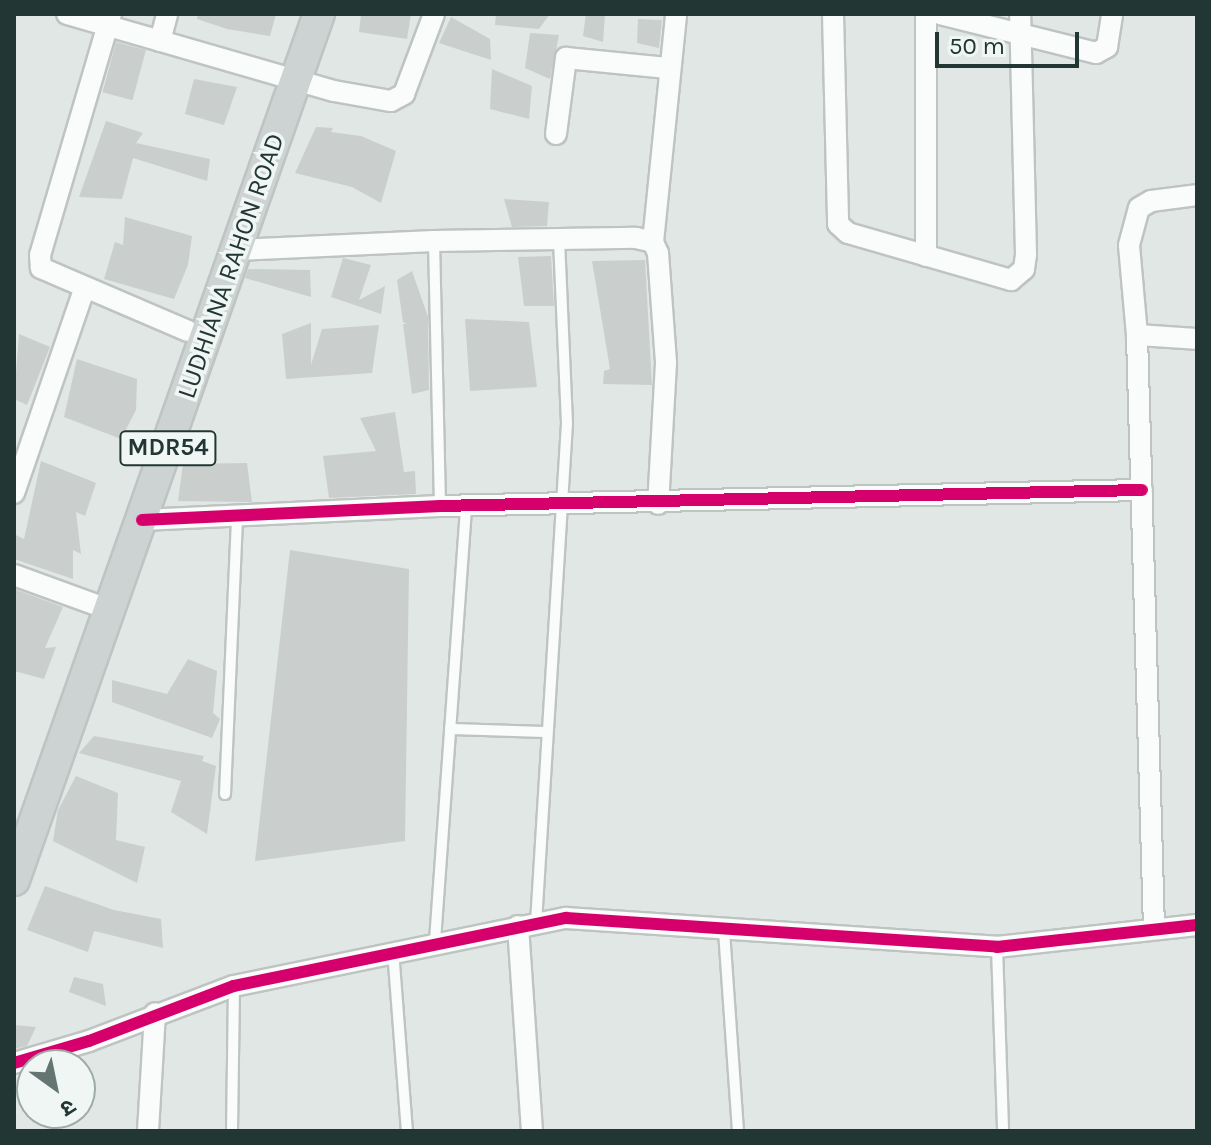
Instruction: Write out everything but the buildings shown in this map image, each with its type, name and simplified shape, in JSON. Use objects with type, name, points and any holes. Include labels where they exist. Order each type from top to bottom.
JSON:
[{"type":"main road","name":"LUDHIANA RAHON ROAD","points":[[14,822],[100,606],[142,520],[237,250],[289,77],[301,14]]},
{"type":"main road","name":"LUDHIANA RAHON ROAD","points":[[14,880],[188,331],[289,77],[319,14]]},
{"type":"street","points":[[67,14],[109,20],[160,41],[373,99],[399,99],[434,14]]},
{"type":"street","points":[[160,41],[167,14]]},
{"type":"street","points":[[658,504],[666,363],[658,253],[653,242],[668,68],[676,14]]},
{"type":"street","points":[[833,14],[838,224],[848,233],[1011,280],[1024,269],[1019,24]]},
{"type":"street","points":[[926,14],[926,256]]},
{"type":"street","points":[[940,14],[1019,24],[1103,52],[1112,14]]},
{"type":"street","points":[[109,20],[40,255],[49,275],[188,331]]},
{"type":"street","points":[[556,134],[566,58],[668,68]]},
{"type":"street","points":[[1154,929],[1137,335],[1129,245],[1139,208],[1151,201],[1197,195]]},
{"type":"street","points":[[237,250],[434,241],[636,238],[653,242]]},
{"type":"street","points":[[14,493],[84,290]]},
{"type":"street","points":[[1137,335],[1197,339]]},
{"type":"street","points":[[142,520],[237,513],[440,506],[658,504],[1142,490]]},
{"type":"street","points":[[14,575],[100,606]]},
{"type":"street","points":[[14,1063],[89,1041],[155,1013],[234,986],[435,941],[566,918],[997,947],[1197,925]]},
{"type":"street","points":[[527,925],[532,1131]]},
{"type":"street","points":[[148,1131],[155,1013]]},
{"type":"lane","points":[[527,925],[547,732],[567,385],[559,240]]},
{"type":"lane","points":[[434,241],[440,506]]},
{"type":"lane","points":[[435,941],[466,507]]},
{"type":"lane","points":[[225,794],[237,513]]},
{"type":"lane","points":[[450,729],[547,732]]},
{"type":"lane","points":[[724,931],[738,1131]]},
{"type":"lane","points":[[997,947],[1003,1131]]},
{"type":"lane","points":[[393,950],[407,1131]]},
{"type":"lane","points":[[232,1131],[234,986]]},
{"type":"cycle path","points":[[142,520],[440,506],[1142,490]]},
{"type":"cycle path","points":[[14,1063],[89,1041],[234,986],[566,918],[997,947],[1197,925]]}]
